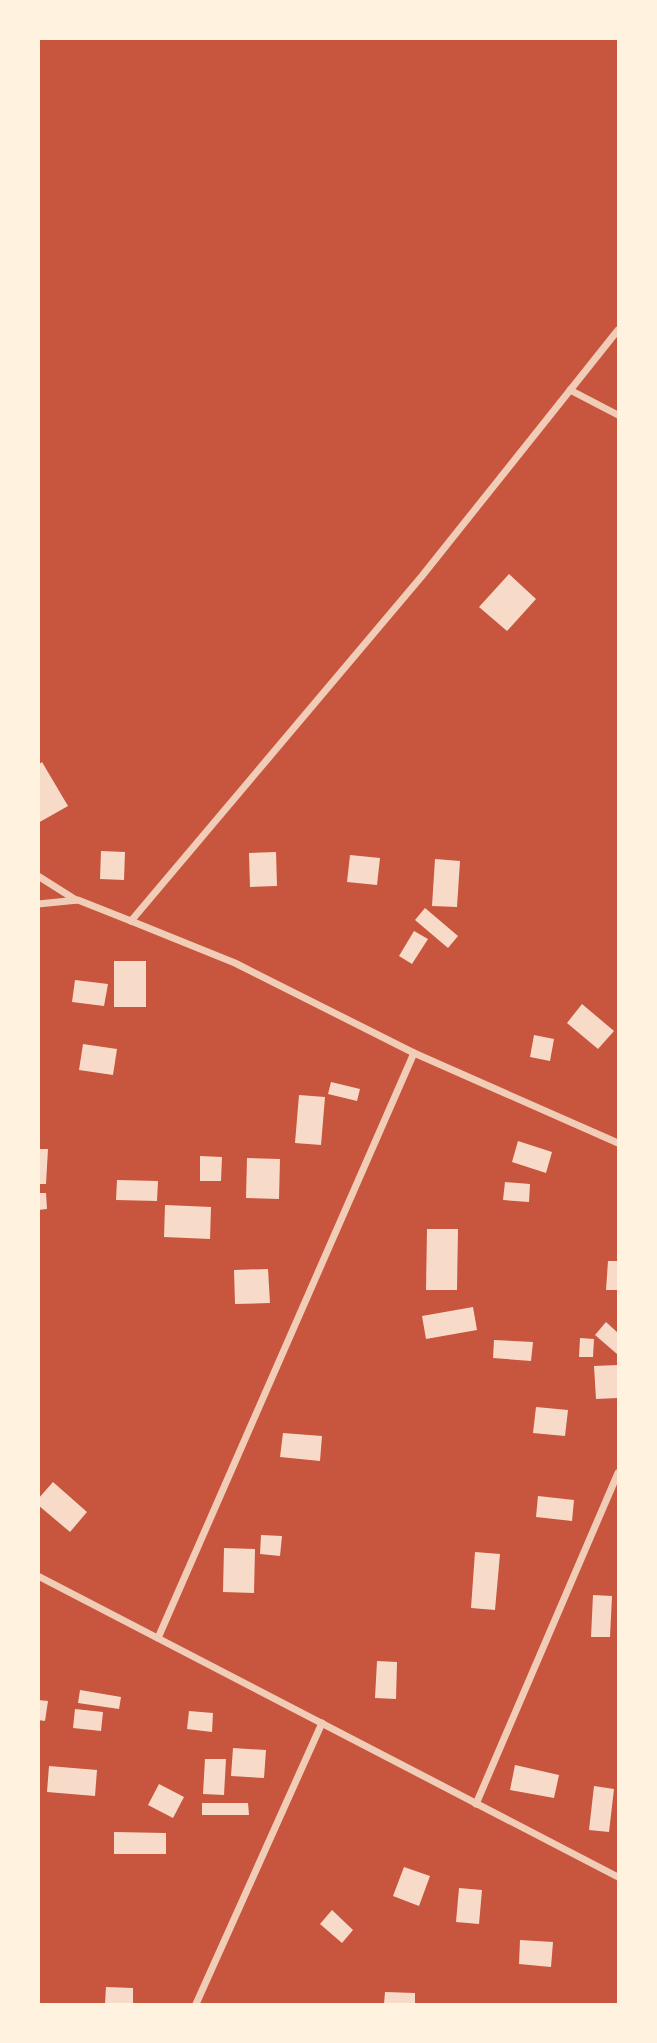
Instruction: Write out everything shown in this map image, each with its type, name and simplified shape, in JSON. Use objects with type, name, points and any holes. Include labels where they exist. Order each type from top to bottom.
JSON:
[{"type":"street","points":[[131,921],[422,576],[618,330]]},
{"type":"street","points":[[570,390],[618,415]]},
{"type":"street","points":[[38,876],[78,900],[235,963],[414,1053],[618,1143]]},
{"type":"street","points":[[38,904],[78,900]]},
{"type":"street","points":[[158,1638],[414,1053]]},
{"type":"street","points":[[476,1804],[618,1474]]},
{"type":"street","points":[[38,1576],[618,1877]]},
{"type":"street","points":[[196,2004],[322,1723]]},
{"type":"building","points":[[509,574],[536,599],[507,631],[479,607]]},
{"type":"building","points":[[42,762],[68,806],[38,823],[38,765]]},
{"type":"building","points":[[101,851],[125,852],[124,880],[100,879]]},
{"type":"building","points":[[276,852],[277,886],[250,887],[249,853]]},
{"type":"building","points":[[350,855],[380,858],[377,885],[347,882]]},
{"type":"building","points":[[435,859],[460,861],[457,907],[432,906]]},
{"type":"building","points":[[425,908],[458,936],[448,948],[415,920]]},
{"type":"building","points":[[414,931],[428,939],[412,964],[399,956]]},
{"type":"building","points":[[114,961],[146,961],[146,1007],[114,1007]]},
{"type":"building","points":[[75,980],[108,984],[104,1006],[72,1002]]},
{"type":"building","points":[[582,1004],[614,1031],[598,1049],[567,1023]]},
{"type":"building","points":[[534,1035],[554,1039],[550,1061],[530,1057]]},
{"type":"building","points":[[83,1044],[117,1049],[113,1075],[79,1070]]},
{"type":"building","points":[[331,1082],[360,1089],[357,1101],[328,1094]]},
{"type":"building","points":[[299,1095],[325,1097],[321,1145],[295,1143]]},
{"type":"building","points":[[518,1141],[552,1152],[546,1173],[512,1162]]},
{"type":"building","points":[[38,1149],[48,1149],[46,1184],[38,1184]]},
{"type":"building","points":[[200,1156],[222,1157],[221,1181],[200,1181]]},
{"type":"building","points":[[247,1158],[280,1159],[279,1199],[246,1198]]},
{"type":"building","points":[[117,1180],[158,1181],[157,1201],[116,1200]]},
{"type":"building","points":[[505,1182],[530,1184],[529,1202],[503,1200]]},
{"type":"building","points":[[38,1193],[46,1193],[47,1209],[38,1210]]},
{"type":"building","points":[[165,1205],[211,1207],[210,1239],[164,1237]]},
{"type":"building","points":[[427,1229],[458,1229],[457,1290],[426,1290]]},
{"type":"building","points":[[608,1261],[618,1261],[618,1290],[606,1290]]},
{"type":"building","points":[[268,1269],[270,1303],[235,1304],[234,1270]]},
{"type":"building","points":[[473,1307],[477,1330],[426,1339],[422,1316]]},
{"type":"building","points":[[606,1322],[618,1333],[617,1354],[595,1335]]},
{"type":"building","points":[[580,1338],[594,1339],[593,1357],[579,1357]]},
{"type":"building","points":[[494,1340],[533,1342],[531,1361],[493,1358]]},
{"type":"building","points":[[618,1365],[618,1398],[596,1399],[594,1366]]},
{"type":"building","points":[[536,1407],[568,1410],[565,1436],[533,1433]]},
{"type":"building","points":[[283,1433],[322,1436],[320,1461],[280,1457]]},
{"type":"building","points":[[53,1482],[87,1512],[70,1532],[38,1505],[38,1499]]},
{"type":"building","points":[[538,1496],[574,1500],[572,1521],[536,1517]]},
{"type":"building","points":[[261,1535],[282,1536],[280,1556],[260,1554]]},
{"type":"building","points":[[224,1548],[255,1549],[254,1593],[223,1592]]},
{"type":"building","points":[[475,1552],[500,1554],[495,1610],[471,1608]]},
{"type":"building","points":[[593,1595],[612,1596],[610,1637],[591,1637]]},
{"type":"building","points":[[377,1661],[397,1662],[396,1699],[375,1698]]},
{"type":"building","points":[[80,1690],[121,1697],[119,1709],[78,1703]]},
{"type":"building","points":[[38,1700],[48,1701],[45,1721],[38,1720]]},
{"type":"building","points":[[75,1709],[103,1712],[101,1731],[73,1728]]},
{"type":"building","points":[[189,1711],[213,1713],[212,1732],[187,1729]]},
{"type":"building","points":[[233,1748],[266,1750],[264,1778],[231,1776]]},
{"type":"building","points":[[205,1759],[226,1759],[224,1795],[203,1794]]},
{"type":"building","points":[[515,1765],[559,1775],[554,1798],[510,1790]]},
{"type":"building","points":[[49,1766],[97,1770],[95,1796],[47,1792]]},
{"type":"building","points":[[159,1784],[184,1797],[173,1818],[148,1805]]},
{"type":"building","points":[[594,1786],[614,1789],[609,1832],[589,1830]]},
{"type":"building","points":[[202,1803],[248,1803],[249,1815],[202,1815]]},
{"type":"building","points":[[114,1832],[166,1833],[166,1854],[114,1854]]},
{"type":"building","points":[[404,1867],[430,1876],[419,1906],[393,1896]]},
{"type":"building","points":[[459,1888],[482,1890],[479,1924],[456,1922]]},
{"type":"building","points":[[332,1910],[353,1930],[342,1943],[320,1924]]},
{"type":"building","points":[[520,1940],[553,1942],[551,1967],[519,1964]]},
{"type":"building","points":[[106,1987],[133,1988],[133,2004],[105,2004]]},
{"type":"building","points":[[385,1992],[415,1993],[415,2004],[384,2004]]}]
